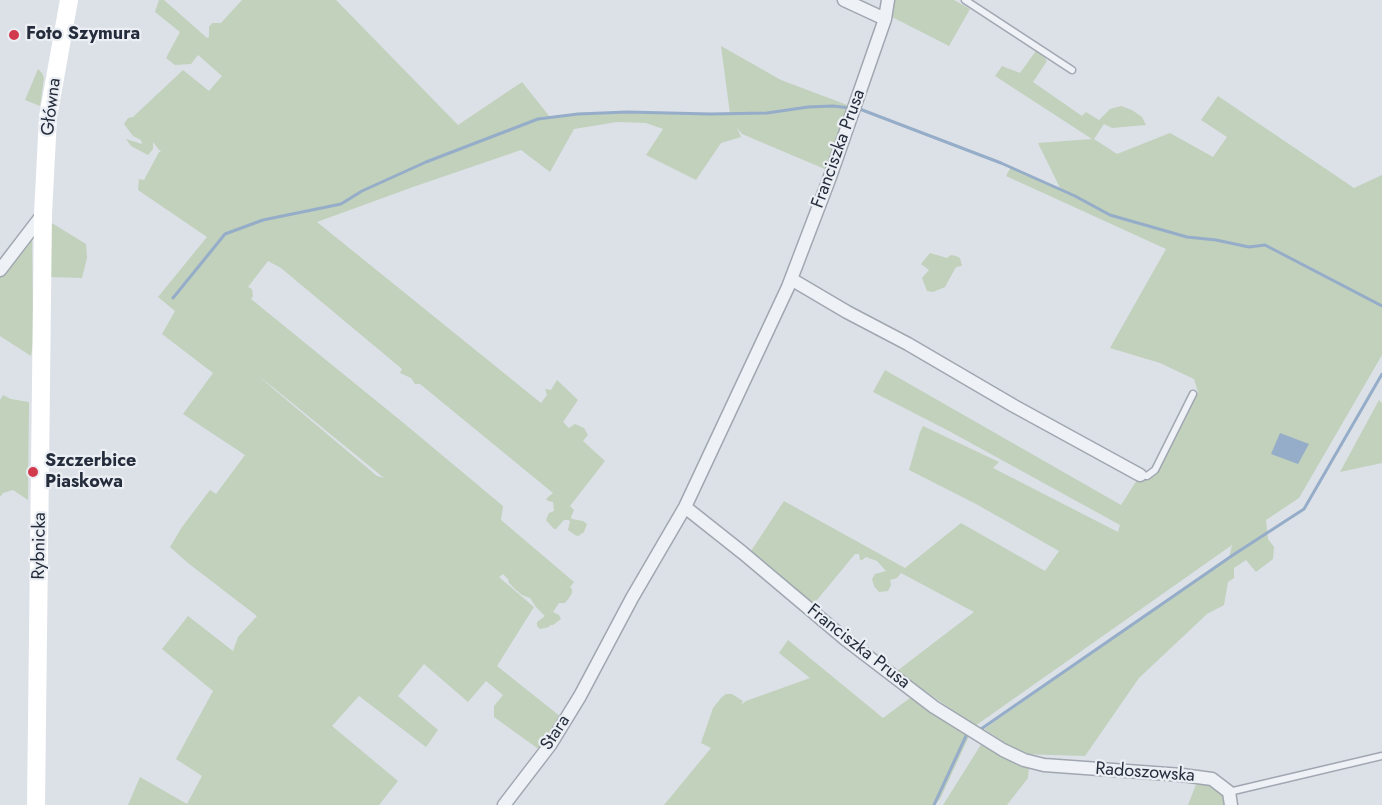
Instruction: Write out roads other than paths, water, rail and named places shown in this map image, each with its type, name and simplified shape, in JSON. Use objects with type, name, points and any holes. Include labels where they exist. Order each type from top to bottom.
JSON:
[{"type":"street","name":"Główna","points":[[43,214],[48,117],[69,0]]},
{"type":"street","points":[[844,0],[885,19]]},
{"type":"street","name":"Franciszka Prusa","points":[[601,657],[685,507],[791,279],[830,177],[885,19],[888,0]]},
{"type":"street","points":[[0,270],[43,214]]},
{"type":"street","name":"Rybnicka","points":[[36,805],[43,214]]},
{"type":"street","points":[[791,279],[1140,475]]},
{"type":"street","name":"Franciszka Prusa","points":[[685,507],[845,639],[934,707],[1003,750],[1024,760],[1044,765]]},
{"type":"street","name":"Stara","points":[[504,805],[550,746],[601,657]]},
{"type":"street","name":"Radoszowska","points":[[1044,765],[1212,779],[1230,799]]},
{"type":"lane","points":[[965,0],[1072,70]]},
{"type":"lane","points":[[1140,475],[1147,476],[1155,470],[1193,394]]},
{"type":"lane","points":[[1230,799],[1382,756]]},
{"type":"water","points":[[1280,433],[1309,444],[1298,464],[1271,454]]},
{"type":"waterway","points":[[173,298],[225,234],[263,220],[341,204],[362,191],[426,162],[538,119],[578,114],[627,112],[767,113],[808,107],[850,108]]},
{"type":"waterway","points":[[857,108],[1001,163],[1075,196],[1110,215],[1187,237],[1249,247],[1265,245],[1382,306]]},
{"type":"waterway","points":[[981,729],[1233,555],[1304,509],[1382,374]]},
{"type":"waterway","points":[[934,805],[966,736]]},
{"type":"place","name":"Foto Szymura","points":[[14,35]]},
{"type":"place","name":"Szczerbice Piaskowa","points":[[33,472]]}]
